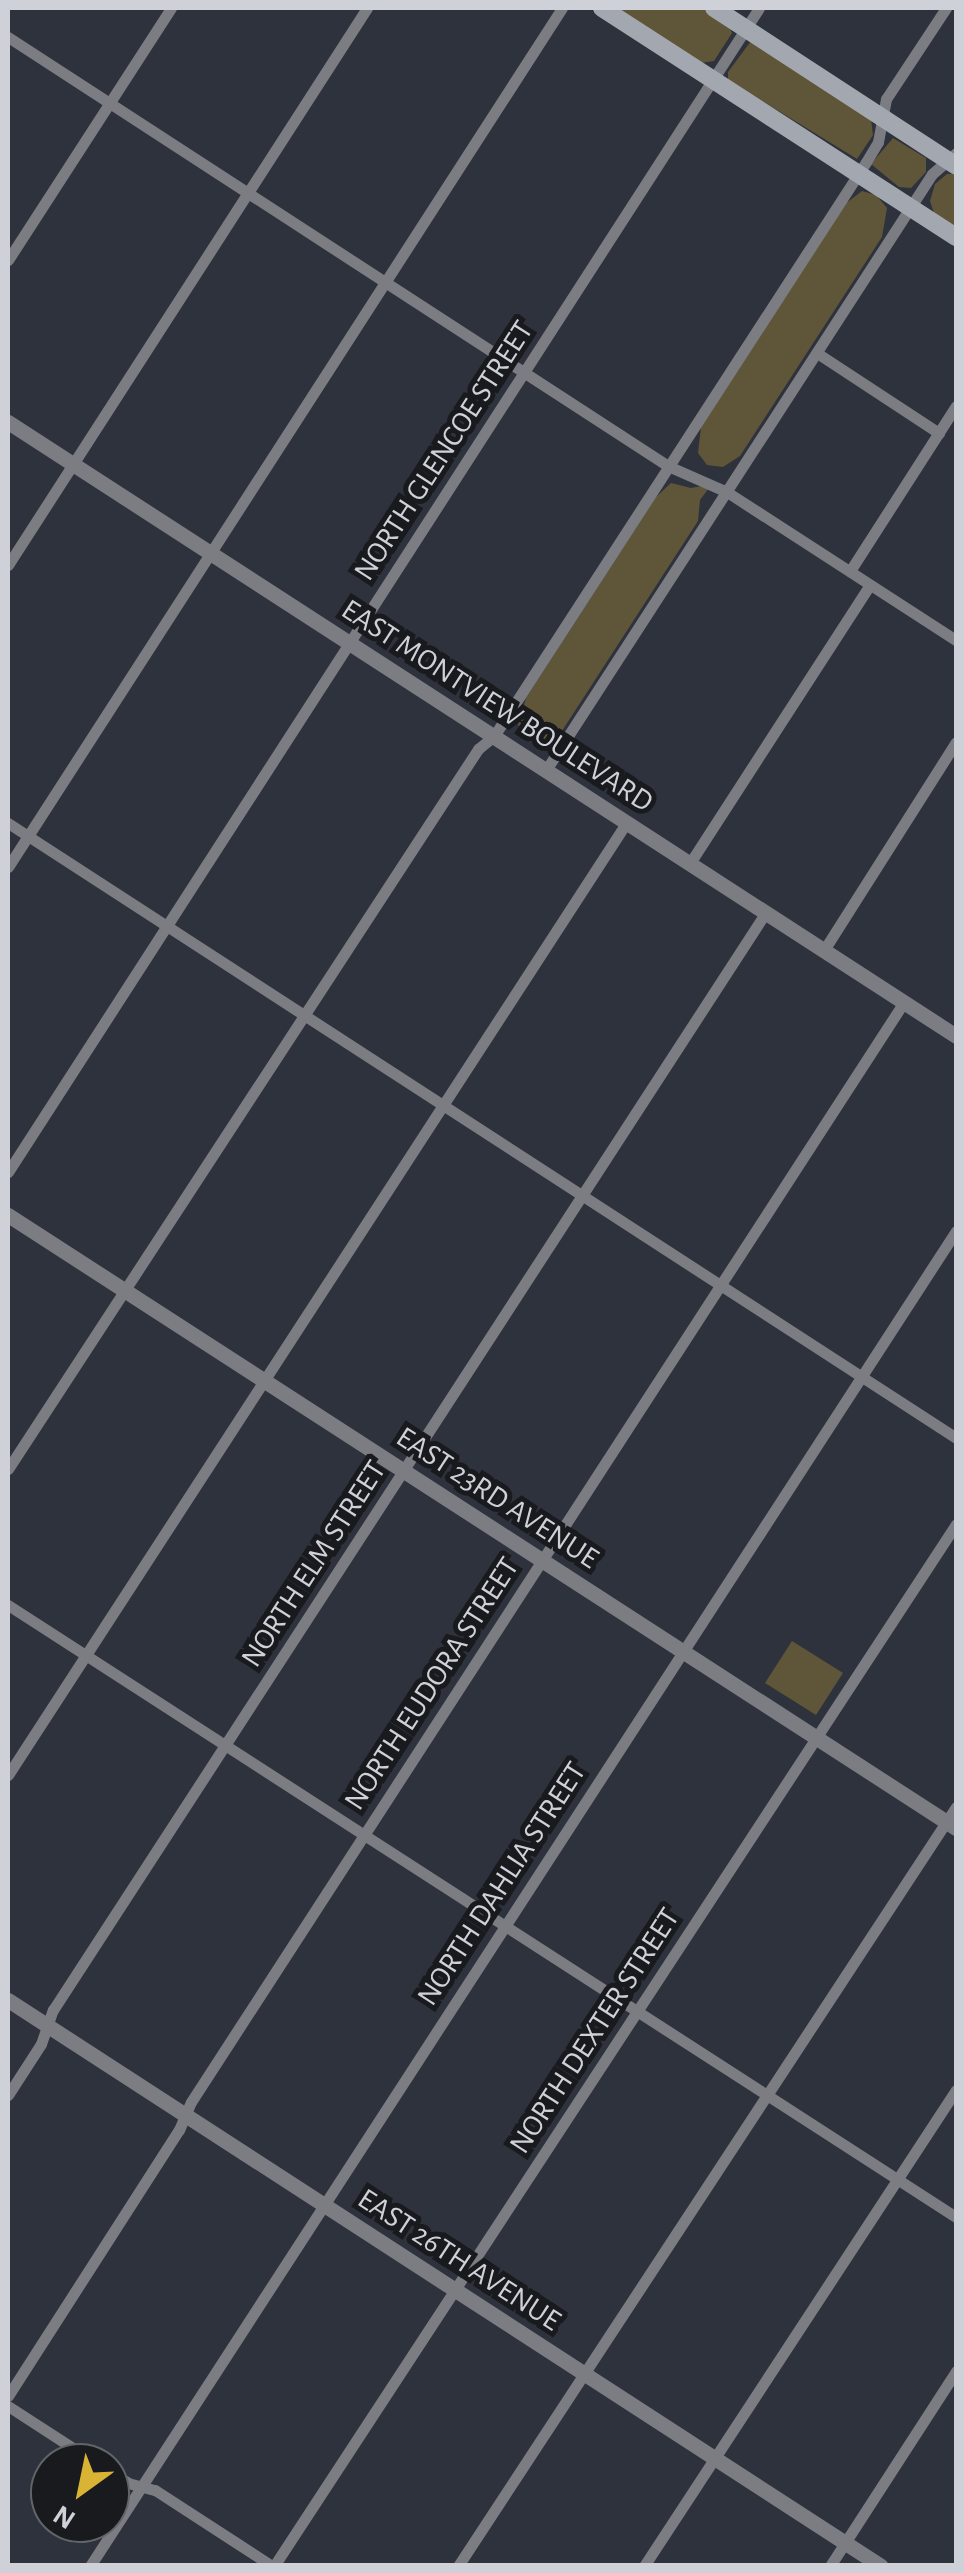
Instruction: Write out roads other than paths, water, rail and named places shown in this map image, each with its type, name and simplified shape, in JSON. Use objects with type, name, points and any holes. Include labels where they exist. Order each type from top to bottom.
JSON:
[{"type":"main road","points":[[602,8],[956,237]]},
{"type":"main road","points":[[714,8],[954,160]]},
{"type":"street","points":[[8,260],[170,8]]},
{"type":"street","points":[[8,565],[367,8]]},
{"type":"street","points":[[8,867],[562,8]]},
{"type":"street","name":"NORTH GLENCOE STREET","points":[[8,1172],[759,8]]},
{"type":"street","points":[[8,1469],[478,749],[494,736],[878,142],[886,99],[946,8]]},
{"type":"street","points":[[8,37],[668,466],[727,492],[956,640]]},
{"type":"street","points":[[546,770],[932,174],[954,160]]},
{"type":"street","points":[[817,353],[940,433]]},
{"type":"street","points":[[850,572],[956,406]]},
{"type":"street","name":"EAST MONTVIEW BOULEVARD","points":[[8,422],[956,1036]]},
{"type":"street","points":[[690,864],[870,585]]},
{"type":"street","points":[[824,950],[956,742]]},
{"type":"street","points":[[8,1775],[626,822]]},
{"type":"street","points":[[8,824],[956,1438]]},
{"type":"street","name":"NORTH ELM STREET","points":[[8,2095],[42,2044],[53,2010],[766,912]]},
{"type":"street","name":"NORTH EUDORA STREET","points":[[8,2396],[364,1834],[904,1002]]},
{"type":"street","name":"EAST 23RD AVENUE","points":[[8,1214],[952,1825]]},
{"type":"street","name":"NORTH DAHLIA STREET","points":[[90,2566],[956,1231]]},
{"type":"street","name":"NORTH DEXTER STREET","points":[[273,2566],[956,1524]]},
{"type":"street","points":[[8,1605],[956,2217]]},
{"type":"street","points":[[458,2566],[768,2094],[952,1825],[956,1807]]},
{"type":"street","name":"EAST 26TH AVENUE","points":[[8,2000],[882,2566]]},
{"type":"street","points":[[644,2566],[956,2090]]},
{"type":"street","points":[[830,2566],[956,2372]]},
{"type":"street","points":[[8,2406],[65,2443]]},
{"type":"street","points":[[130,2481],[156,2490],[273,2566]]}]
